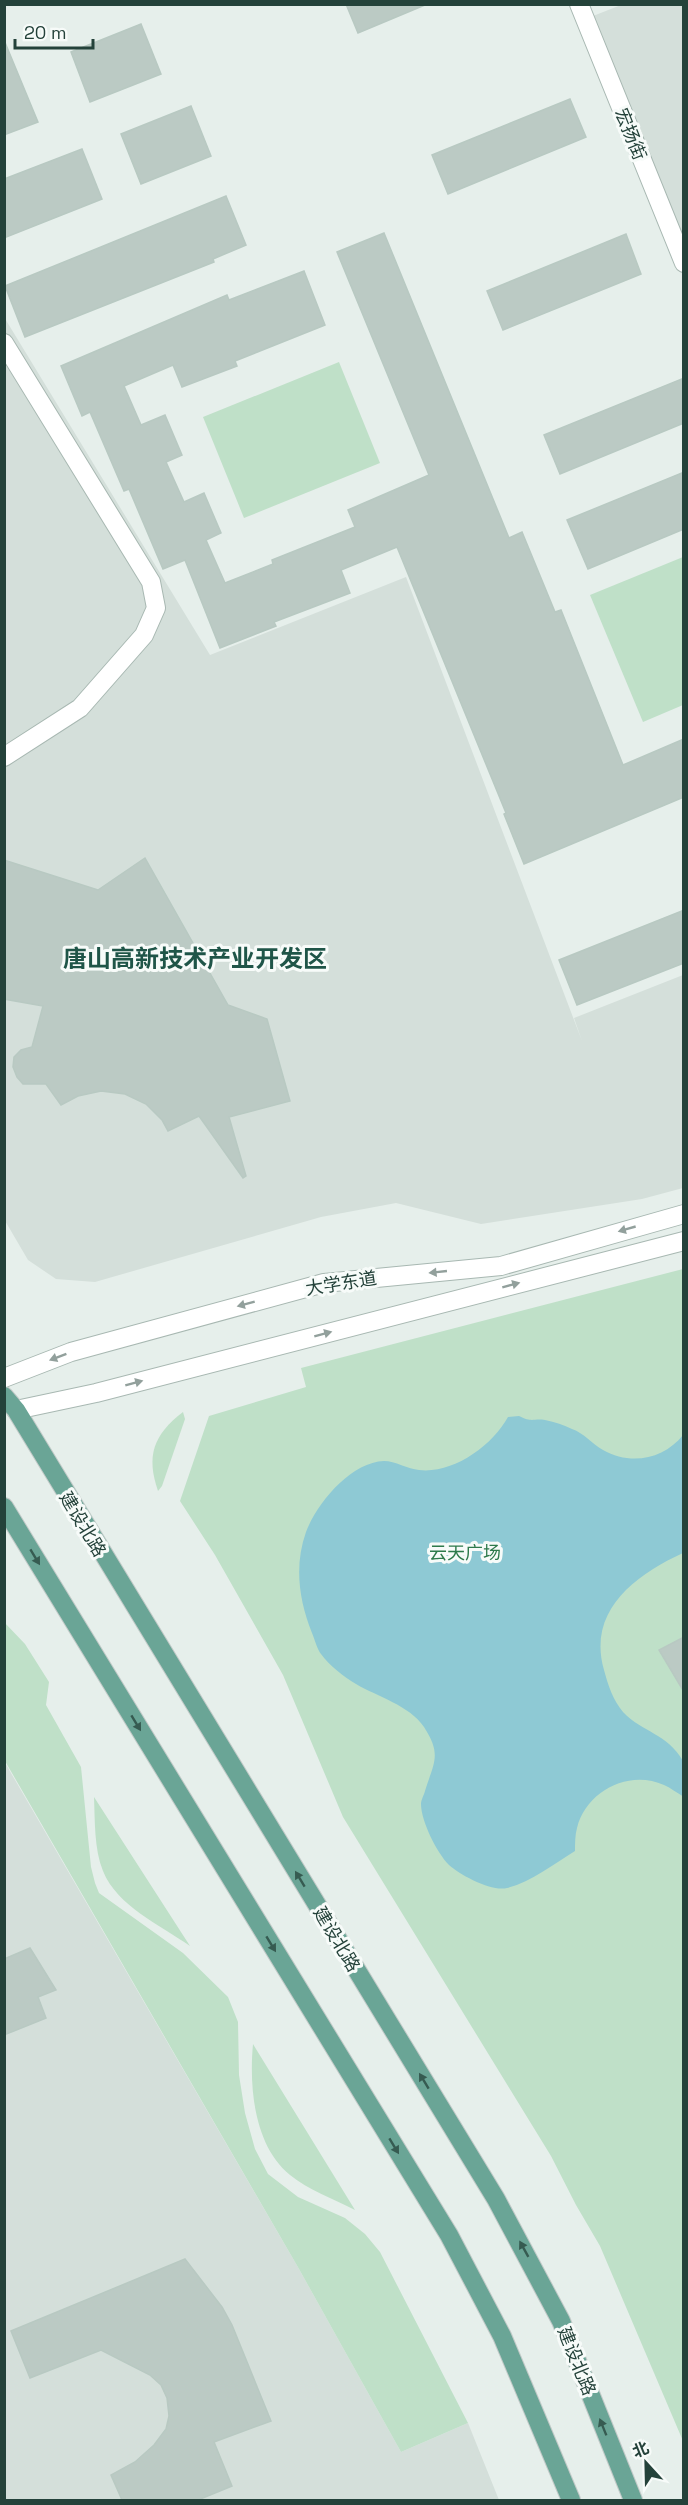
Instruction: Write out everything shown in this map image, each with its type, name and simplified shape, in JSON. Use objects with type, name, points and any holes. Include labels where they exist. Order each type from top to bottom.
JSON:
[{"type":"main road","name":"建设北路","points":[[8,1407],[496,2199],[561,2321],[633,2500]]},
{"type":"main road","points":[[4,1507],[449,2235],[502,2336],[571,2500]]},
{"type":"street","name":"宏扬街","points":[[579,4],[684,263]]},
{"type":"street","points":[[4,343],[151,582],[156,609],[144,634],[80,708],[4,757]]},
{"type":"street","name":"大学东道","points":[[4,1378],[72,1352],[324,1283],[501,1266],[684,1214]]},
{"type":"street","points":[[8,1407],[107,1390],[684,1241]]},
{"type":"shaded area","points":[[621,5],[683,5],[683,237],[593,16]]},
{"type":"shaded area","points":[[4,317],[210,655],[406,577],[582,1041],[574,1018],[683,975],[683,1188],[642,1199],[481,1224],[396,1203],[321,1217],[95,1282],[56,1279],[28,1260],[4,1219]]},
{"type":"shaded area","points":[[4,1761],[299,2269],[401,2452],[468,2423],[499,2500],[5,2500]]},
{"type":"green space","points":[[339,362],[380,463],[244,518],[203,417]]},
{"type":"green space","points":[[683,557],[683,705],[643,722],[590,595]]},
{"type":"green space","name":"云天广场","points":[[683,1269],[683,2441],[600,2246],[551,2156],[343,1817],[283,1675],[215,1555],[180,1501],[209,1416],[306,1387],[301,1368]]},
{"type":"green space","points":[[183,1412],[185,1419],[162,1486],[158,1491],[153,1467],[155,1447],[165,1429]]},
{"type":"green space","points":[[4,1622],[25,1644],[49,1682],[46,1705],[81,1767],[91,1867],[99,1893],[183,1953],[228,1997],[238,2022],[239,2075],[245,2113],[255,2149],[268,2174],[298,2197],[345,2218],[365,2234],[380,2252],[468,2423],[401,2452],[299,2269],[5,1761]]},
{"type":"green space","points":[[94,1797],[190,1946],[140,1914],[118,1895],[110,1883],[103,1871],[98,1853]]},
{"type":"green space","points":[[253,2044],[355,2210],[297,2180],[278,2163],[268,2148],[261,2132],[253,2097]]},
{"type":"water","points":[[519,1416],[566,1426],[603,1450],[625,1458],[636,1459],[657,1455],[683,1435],[683,1553],[648,1572],[619,1598],[602,1630],[601,1649],[607,1681],[619,1707],[639,1725],[670,1744],[683,1761],[685,1779],[684,1797],[667,1786],[637,1780],[623,1782],[599,1794],[589,1803],[582,1815],[576,1831],[575,1851],[525,1882],[501,1889],[476,1882],[449,1865],[440,1853],[430,1836],[421,1804],[435,1759],[430,1737],[418,1719],[393,1702],[351,1681],[321,1654],[304,1608],[299,1570],[306,1532],[318,1509],[337,1486],[359,1468],[384,1461],[419,1470],[432,1470],[458,1463],[482,1448],[508,1417]]},
{"type":"building","points":[[346,4],[425,4],[425,5],[358,33]]},
{"type":"building","points":[[141,24],[161,74],[90,102],[71,52]]},
{"type":"building","points":[[4,40],[38,122],[4,135]]},
{"type":"building","points":[[570,99],[586,137],[448,194],[432,155]]},
{"type":"building","points":[[191,106],[211,156],[141,184],[121,134]]},
{"type":"building","points":[[82,149],[102,199],[4,238],[4,179]]},
{"type":"building","points":[[226,196],[246,245],[213,259],[214,262],[25,337],[5,286]]},
{"type":"building","points":[[384,233],[509,538],[522,532],[555,612],[561,610],[623,765],[684,739],[684,797],[524,864],[504,814],[506,813],[397,547],[341,570],[350,593],[274,622],[276,626],[220,648],[185,560],[163,569],[129,489],[124,491],[90,412],[82,416],[61,366],[227,295],[229,300],[304,271],[325,325],[235,361],[237,366],[182,387],[173,365],[124,386],[141,425],[165,415],[182,455],[166,462],[184,502],[204,493],[221,533],[206,540],[225,583],[273,564],[272,560],[355,527],[348,510],[429,475],[337,252]]},
{"type":"building","points":[[626,234],[641,274],[503,330],[487,291]]},
{"type":"building","points":[[684,378],[684,423],[560,474],[544,435]]},
{"type":"building","points":[[684,472],[684,529],[588,569],[567,520]]},
{"type":"building","points":[[145,858],[228,1005],[267,1019],[290,1101],[229,1117],[246,1176],[243,1178],[199,1116],[168,1131],[162,1120],[146,1104],[125,1094],[101,1091],[78,1096],[61,1105],[46,1084],[23,1084],[13,1067],[14,1057],[21,1050],[32,1047],[43,1006],[4,999],[4,860],[98,890]]},
{"type":"building","points":[[684,910],[684,963],[577,1005],[559,960]]},
{"type":"building","points":[[684,1637],[684,1692],[659,1650]]},
{"type":"building","points":[[30,1948],[56,1990],[38,1997],[46,2018],[4,2035],[4,1959]]},
{"type":"building","points":[[185,2259],[222,2307],[232,2325],[271,2421],[214,2442],[232,2486],[198,2500],[122,2500],[111,2475],[135,2462],[154,2445],[166,2429],[169,2416],[167,2398],[161,2385],[150,2375],[101,2350],[30,2378],[11,2331]]},
{"type":"district","name":"唐山高新技术产业开发区","points":[[195,958]]}]
